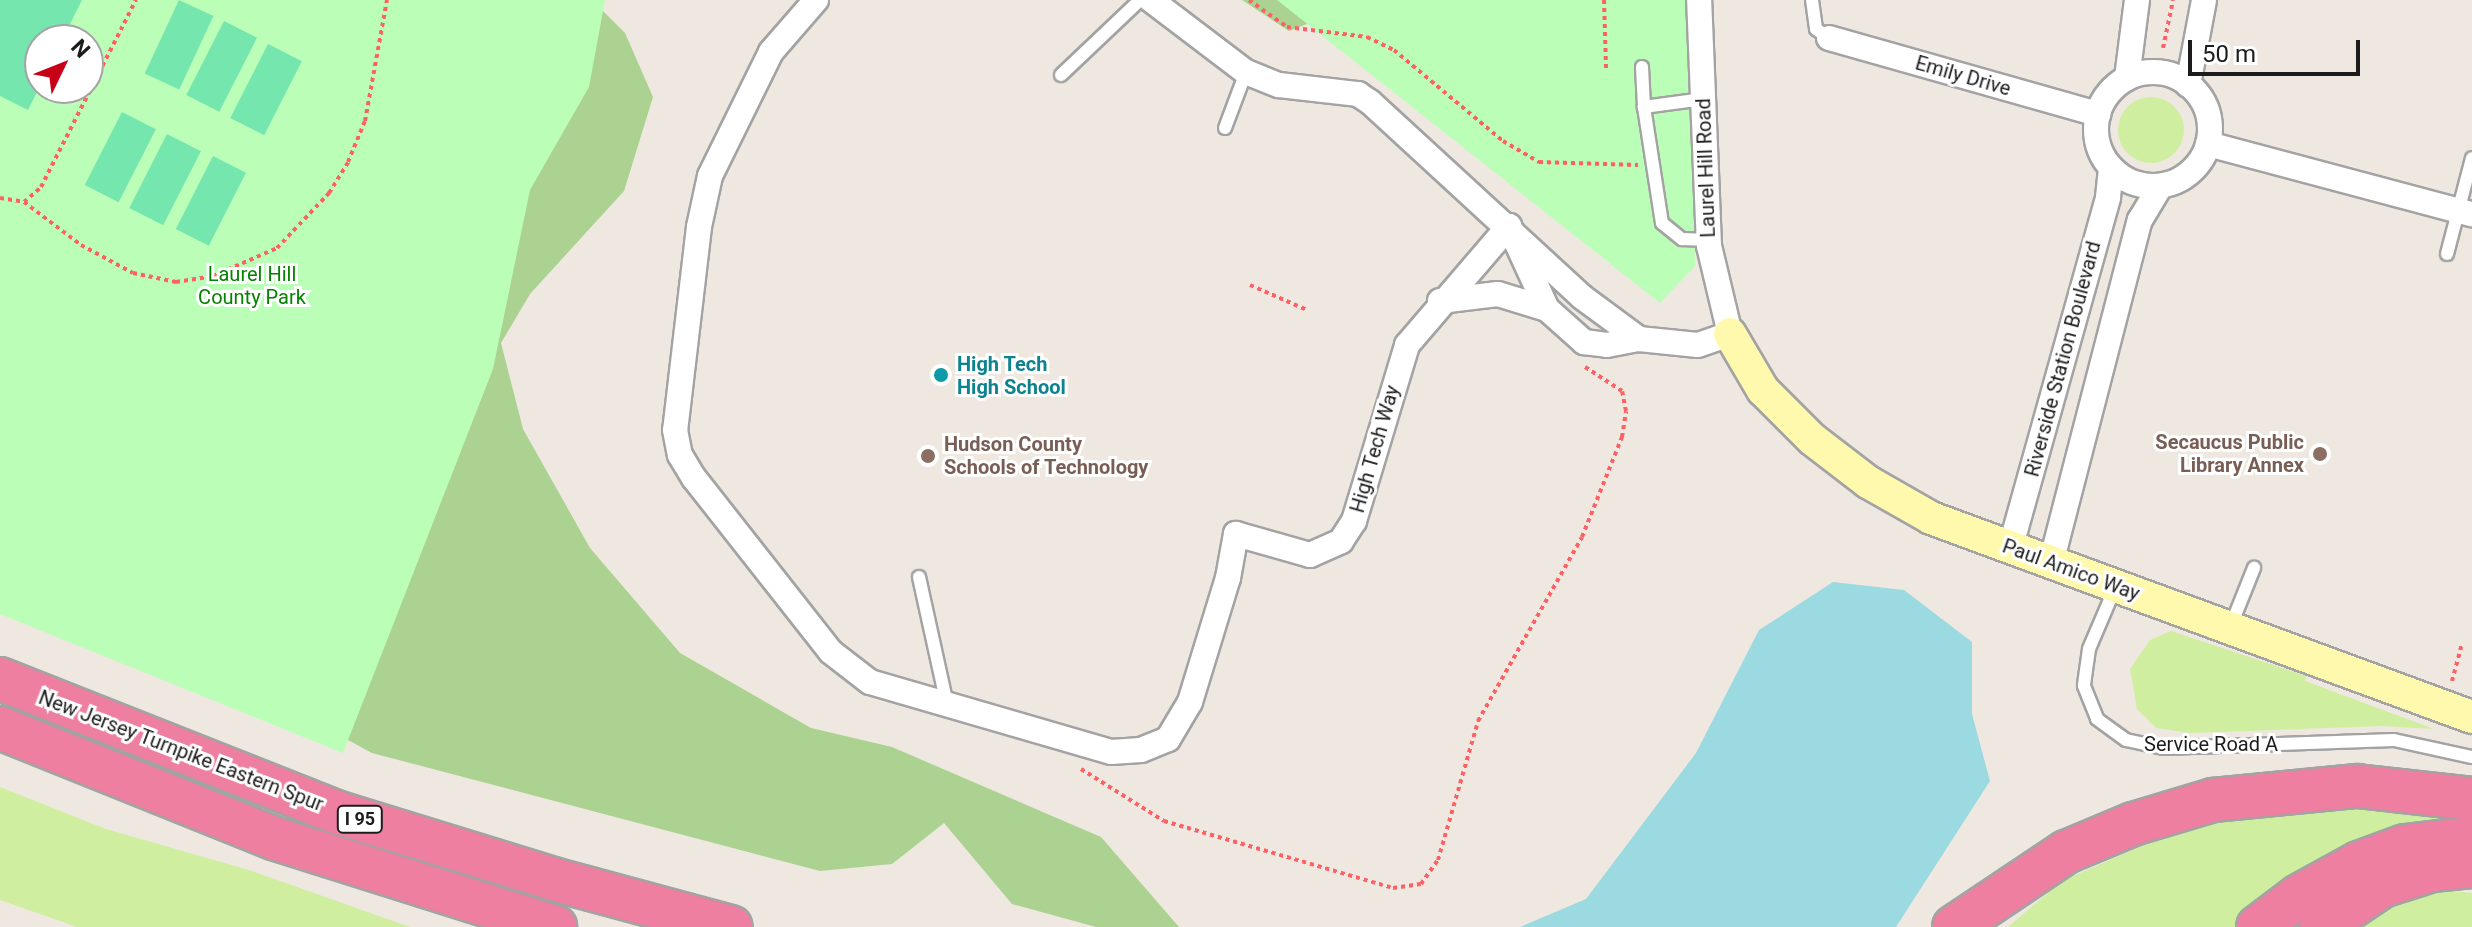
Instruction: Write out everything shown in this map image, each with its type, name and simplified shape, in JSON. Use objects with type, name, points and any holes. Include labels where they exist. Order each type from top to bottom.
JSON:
[{"type":"highway","name":"New Jersey Turnpike Eastern Spur","points":[[0,679],[339,813],[734,926]]},
{"type":"highway","name":"I 95","points":[[0,728],[273,838],[555,927]]},
{"type":"highway","points":[[1954,927],[2000,892],[2088,842],[2213,800],[2341,786],[2426,790],[2472,799]]},
{"type":"highway","points":[[2258,927],[2310,889],[2359,863],[2405,846],[2472,838]]},
{"type":"highway","points":[[2321,927],[2382,886],[2432,870],[2472,866]]},
{"type":"street","points":[[816,0],[771,52],[710,176],[699,227],[676,443],[694,478],[842,664],[870,682],[1111,752],[1141,750],[1178,728],[1228,578],[1271,545]]},
{"type":"street","points":[[1151,0],[1246,72],[1279,85],[1358,94],[1509,226],[1599,312],[1639,339]]},
{"type":"street","name":"Laurel Hill Road","points":[[1699,0],[1709,240],[1730,334]]},
{"type":"street","points":[[2127,78],[2137,0]]},
{"type":"street","points":[[2188,85],[2204,0]]},
{"type":"street","name":"Emily Drive","points":[[1829,38],[2098,114]]},
{"type":"street","points":[[2149,72],[2188,85],[2207,110],[2208,144],[2191,170],[2160,187],[2134,183],[2111,169],[2096,137],[2098,114],[2108,94],[2127,78],[2149,72]]},
{"type":"street","points":[[2208,144],[2465,212]]},
{"type":"street","name":"Riverside Station Boulevard","points":[[2010,549],[2108,197],[2111,169]]},
{"type":"street","name":"Riverside Station Boulevard","points":[[2051,563],[2140,220],[2160,187]]},
{"type":"street","points":[[1509,226],[1547,309],[1568,333],[1591,345],[1639,339],[1698,345],[1730,334]]},
{"type":"street","name":"High Tech Way","points":[[1228,578],[1236,534],[1271,545],[1322,554],[1349,532],[1402,359],[1440,301],[1509,226]]},
{"type":"street","points":[[1440,301],[1498,294],[1547,309]]},
{"type":"street","name":"Paul Amico Way","points":[[1730,334],[1763,390],[1840,462],[1931,518],[2472,717]]},
{"type":"lane","points":[[1061,75],[1140,0]]},
{"type":"lane","points":[[1812,0],[1816,29],[1829,38]]},
{"type":"lane","points":[[1642,67],[1657,211],[1667,232],[1682,239],[1709,240]]},
{"type":"lane","points":[[1225,128],[1246,72]]},
{"type":"lane","points":[[1644,107],[1703,99]]},
{"type":"lane","points":[[2447,254],[2465,212],[2472,158]]},
{"type":"lane","points":[[2230,628],[2254,568]]},
{"type":"lane","points":[[919,577],[947,704]]},
{"type":"lane","name":"Service Road A","points":[[2116,586],[2089,649],[2084,686],[2097,719],[2126,740],[2164,748],[2394,740],[2472,757]]},
{"type":"path","points":[[24,202],[41,187],[136,0]]},
{"type":"path","points":[[0,198],[24,202],[81,245],[133,273],[176,282],[224,272],[277,248],[329,193],[348,162],[365,121],[387,0]]},
{"type":"path","points":[[1249,0],[1287,27],[1367,37],[1394,50],[1503,141],[1539,162],[1564,166],[1651,163]]},
{"type":"path","points":[[1604,0],[1606,68]]},
{"type":"path","points":[[2163,48],[2173,0]]},
{"type":"path","points":[[2154,47],[2172,47]]},
{"type":"path","points":[[1250,285],[1307,310]]},
{"type":"path","points":[[1088,745],[1079,768],[1164,821],[1393,888],[1421,884],[1438,860],[1478,721],[1582,537],[1622,437],[1626,411],[1622,391],[1579,363]]},
{"type":"path","points":[[2451,683],[2462,644]]},
{"type":"green space","name":"Laurel Hill County Park","points":[[0,0],[605,0],[589,87],[530,190],[493,369],[343,753],[0,614]]},
{"type":"green space","points":[[0,0],[82,0],[70,24],[24,24],[24,104],[31,104],[28,110],[0,96]]},
{"type":"green space","points":[[179,0],[213,16],[179,89],[145,73]]},
{"type":"green space","points":[[1242,0],[1324,0],[1322,18],[1289,31]]},
{"type":"green space","points":[[1277,0],[1690,0],[1695,266],[1660,303]]},
{"type":"green space","points":[[603,11],[625,33],[653,97],[624,191],[530,294],[501,343],[523,429],[590,548],[680,653],[811,728],[892,747],[1101,837],[1179,927],[1096,927],[1012,904],[944,823],[892,864],[820,871],[372,753],[337,734],[0,379]]},
{"type":"green space","points":[[224,21],[257,38],[219,112],[186,95]]},
{"type":"green space","points":[[268,44],[302,61],[264,135],[230,118]]},
{"type":"green space","points":[[2144,97],[2158,97],[2170,102],[2179,111],[2184,130],[2182,143],[2175,154],[2158,163],[2144,163],[2132,158],[2123,149],[2118,137],[2118,123],[2123,111],[2132,102]]},
{"type":"green space","points":[[122,112],[156,129],[119,202],[85,185]]},
{"type":"green space","points":[[167,134],[201,151],[163,225],[129,208]]},
{"type":"green space","points":[[213,156],[246,173],[209,246],[176,229]]},
{"type":"green space","points":[[2171,631],[2306,676],[2305,681],[2434,729],[2383,726],[2190,733],[2156,728],[2137,709],[2130,669],[2150,640]]},
{"type":"green space","points":[[0,787],[106,829],[249,870],[410,927],[77,927],[0,900]]},
{"type":"green space","points":[[2304,800],[2446,807],[2442,890],[2472,893],[2472,927],[2008,927],[2062,881],[2212,815]]},
{"type":"water","points":[[1833,582],[1904,590],[1972,642],[1972,714],[1990,781],[1896,927],[1520,927],[1586,899],[1696,753],[1759,630]]},
{"type":"place","name":"High Tech High School","points":[[941,375]]},
{"type":"place","name":"Secaucus Public Library Annex","points":[[2320,454]]},
{"type":"place","name":"Hudson County Schools of Technology","points":[[928,456]]}]
